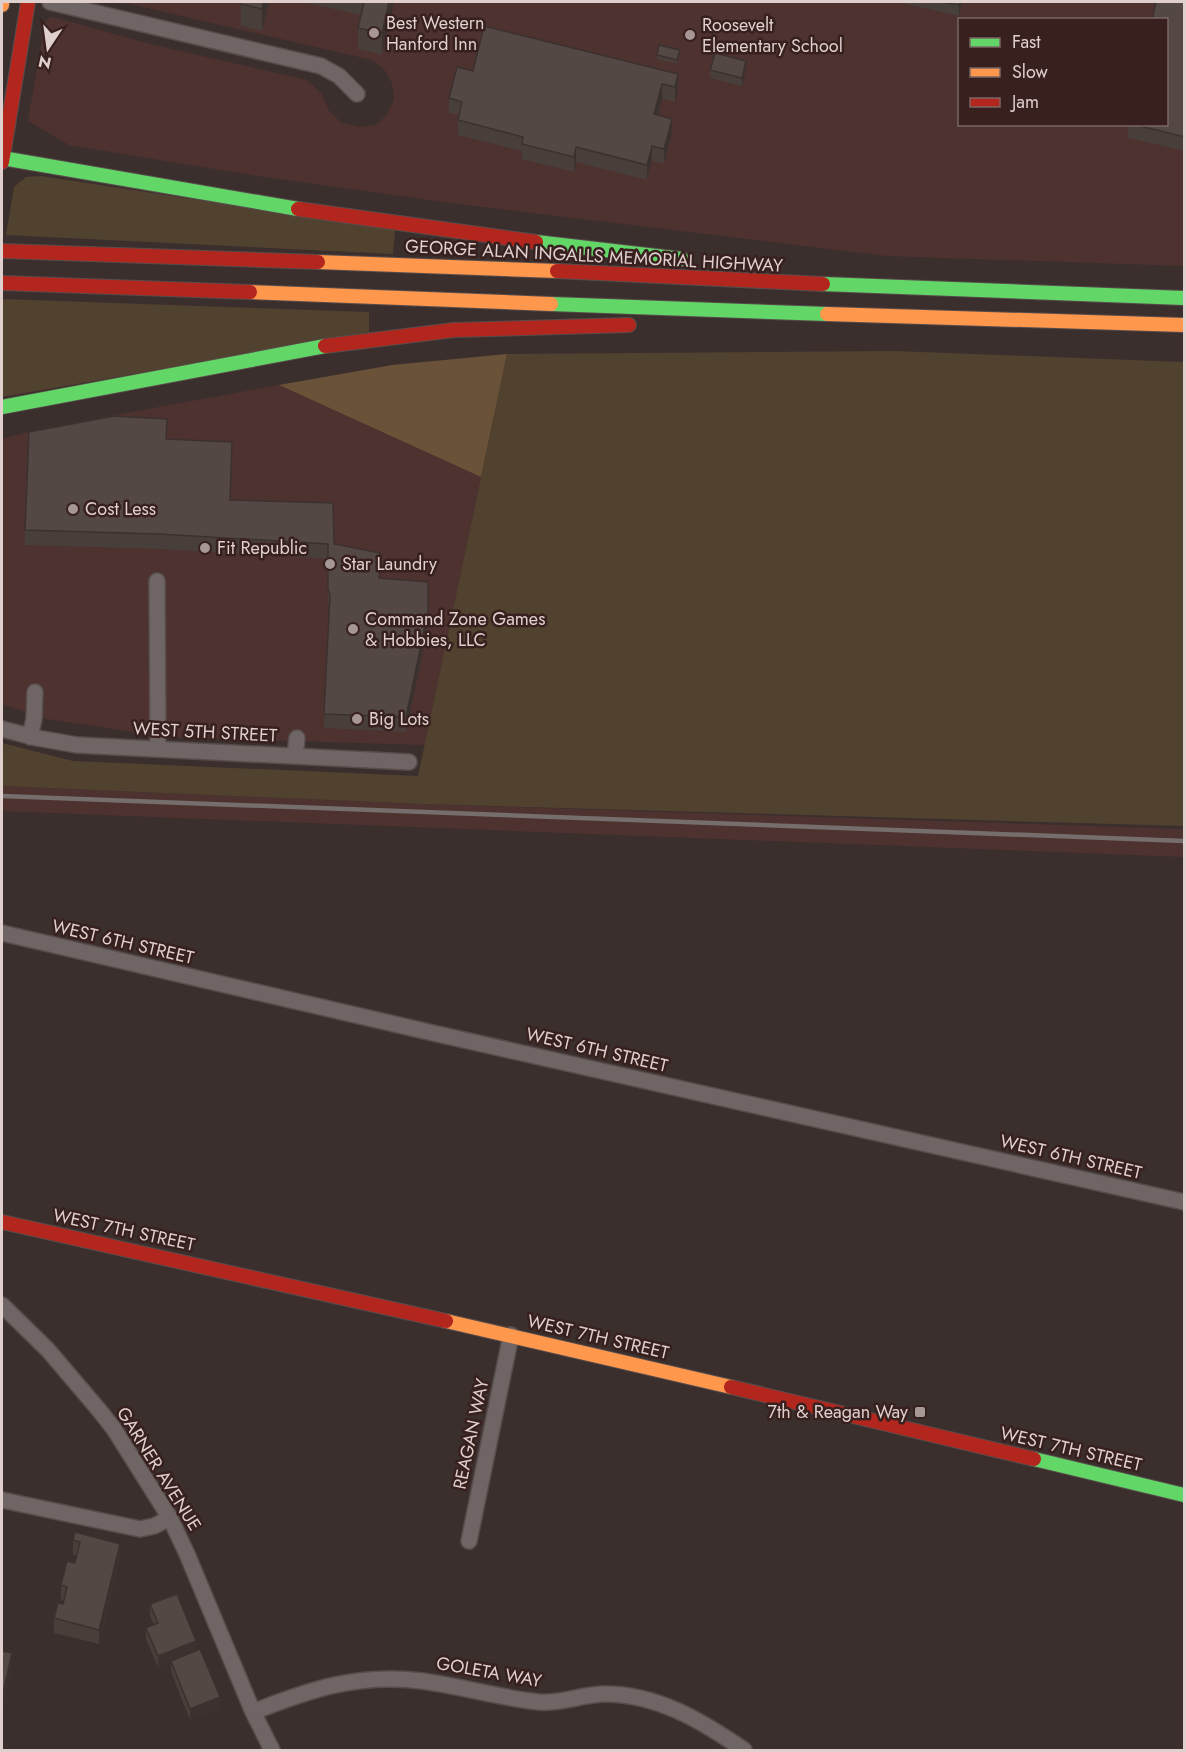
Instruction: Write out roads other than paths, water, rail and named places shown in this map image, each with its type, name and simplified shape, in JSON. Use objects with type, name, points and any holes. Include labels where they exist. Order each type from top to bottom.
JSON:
[{"type":"main road","points":[[28,2],[2,159],[305,211],[692,260]]},
{"type":"main road","name":"GEORGE ALAN INGALLS MEMORIAL HIGHWAY","points":[[2,251],[648,274],[760,282],[1185,298]]},
{"type":"main road","points":[[749,267],[902,287]]},
{"type":"main road","points":[[2,283],[907,317],[1185,325]]},
{"type":"main road","points":[[696,323],[907,317]]},
{"type":"main road","points":[[2,407],[306,349],[392,337],[478,329],[638,325]]},
{"type":"main road","name":"WEST 7TH STREET","points":[[2,1222],[511,1335],[1185,1495]]},
{"type":"street","points":[[50,2],[321,66],[339,76],[357,94]]},
{"type":"street","points":[[157,581],[158,748]]},
{"type":"street","points":[[30,737],[34,719],[35,692]]},
{"type":"street","name":"WEST 5TH STREET","points":[[2,729],[30,737],[77,745],[409,762]]},
{"type":"street","points":[[295,756],[297,738]]},
{"type":"street","name":"WEST 6TH STREET","points":[[2,933],[432,1034],[1185,1202]]},
{"type":"street","name":"GARNER AVENUE","points":[[2,1305],[48,1350],[114,1429],[170,1518],[191,1562],[253,1712],[272,1750]]},
{"type":"street","name":"GARNER AVENUE","points":[[2,1313],[24,1328]]},
{"type":"street","name":"REAGAN WAY","points":[[469,1541],[511,1335]]},
{"type":"street","points":[[2,1500],[140,1529],[154,1526],[170,1518]]},
{"type":"street","name":"GOLETA WAY","points":[[253,1712],[304,1692],[338,1683],[369,1679],[392,1678],[421,1681],[542,1702],[588,1695],[613,1695],[659,1703],[677,1709],[716,1730],[744,1750]]},
{"type":"railway","points":[[2,796],[1184,841]]},
{"type":"place","name":"Best Western Hanford Inn","points":[[374,33]]},
{"type":"place","name":"Roosevelt Elementary School","points":[[690,35]]},
{"type":"place","name":"Cost Less","points":[[73,509]]},
{"type":"place","name":"Fit Republic","points":[[205,548]]},
{"type":"place","name":"Star Laundry","points":[[330,564]]},
{"type":"place","name":"Command Zone Games & Hobbies, LLC","points":[[353,629]]},
{"type":"place","name":"Big Lots","points":[[357,719]]},
{"type":"place","name":"7th & Reagan Way","points":[[920,1412]]}]
